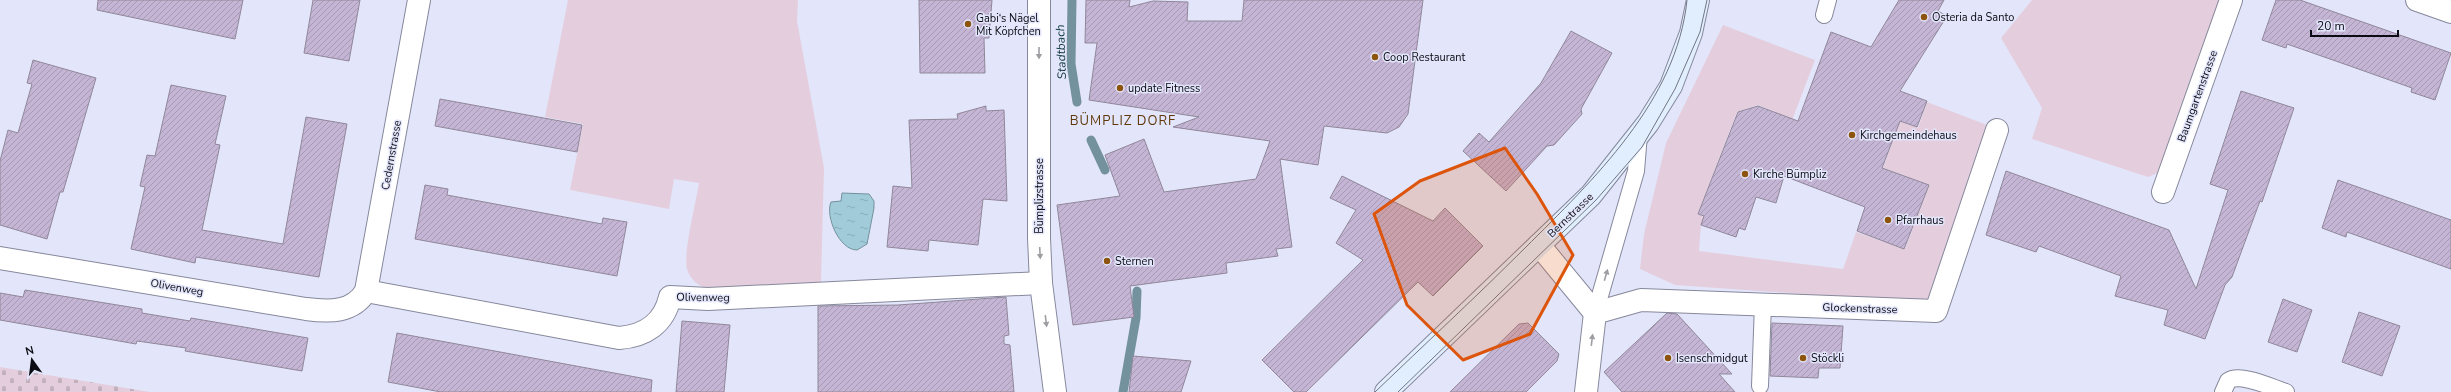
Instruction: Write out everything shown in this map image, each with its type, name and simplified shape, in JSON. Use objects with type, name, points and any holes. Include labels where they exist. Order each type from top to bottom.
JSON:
[{"type":"street","name":"Cedernstrasse","points":[[360,299],[419,0]]},
{"type":"street","name":"Bümplizstrasse","points":[[1039,0],[1039,238],[1041,283],[1055,392]]},
{"type":"street","name":"Bernstrasse","points":[[1386,392],[1591,195],[1639,134],[1671,86],[1692,33],[1698,0]]},
{"type":"street","name":"Baumgartenstrasse","points":[[2163,192],[2232,0]]},
{"type":"street","points":[[2417,0],[2451,12]]},
{"type":"street","name":"Glockenstrasse","points":[[1595,313],[1641,300],[1936,311],[1997,130]]},
{"type":"street","points":[[1539,245],[1595,313],[1586,392]]},
{"type":"street","name":"Olivenweg","points":[[0,258],[306,309],[333,310],[360,299],[619,338],[633,337],[652,328],[662,317],[670,297],[708,299],[1041,283]]},
{"type":"lane","points":[[1595,313],[1636,171],[1639,134]]},
{"type":"lane","points":[[1760,386],[1763,304]]},
{"type":"lane","points":[[2223,392],[2228,381],[2235,378],[2250,380],[2286,392]]},
{"type":"highlighted area","points":[[1505,148],[1537,194],[1573,255],[1530,334],[1463,360],[1407,305],[1374,214],[1420,181]]},
{"type":"green space","points":[[568,0],[798,0],[797,21],[824,168],[821,283],[706,288],[692,279],[688,273],[686,261],[688,240],[699,183],[674,179],[669,209],[570,190],[583,124],[545,117]]},
{"type":"green space","points":[[2032,0],[2219,0],[2160,172],[2148,177],[2032,139],[2042,108],[2001,38]]},
{"type":"green space","points":[[1723,25],[1815,60],[1788,131],[1783,129],[1776,112],[1758,105],[1737,112],[1698,214],[1704,217],[1701,225],[1699,251],[1843,269],[1856,232],[1905,249],[1929,185],[1883,168],[1900,121],[1918,128],[1927,102],[1987,125],[1927,303],[1675,285],[1640,269],[1644,234],[1666,143]]},
{"type":"green space","points":[[0,367],[150,392],[0,392]]},
{"type":"water","points":[[842,193],[869,194],[874,201],[867,244],[857,250],[850,249],[839,239],[832,223],[830,215],[831,202],[841,201]]},
{"type":"building","points":[[98,0],[243,0],[235,39],[97,10]]},
{"type":"building","points":[[313,0],[360,0],[349,61],[304,53]]},
{"type":"building","points":[[919,0],[992,0],[989,38],[984,38],[985,73],[920,73]]},
{"type":"building","points":[[1086,0],[1130,0],[1129,7],[1153,1],[1188,2],[1187,21],[1242,21],[1244,0],[1423,0],[1408,114],[1399,127],[1387,133],[1324,126],[1318,165],[1280,159],[1292,247],[1276,249],[1278,256],[1226,263],[1227,273],[1130,286],[1134,317],[1073,325],[1057,205],[1120,196],[1105,155],[1144,139],[1164,192],[1256,179],[1270,141],[1173,127],[1199,117],[1089,100],[1097,43],[1085,43]]},
{"type":"building","points":[[1899,0],[1944,0],[1938,11],[1947,16],[1900,91],[1927,101],[1917,127],[1900,121],[1882,168],[1929,185],[1904,249],[1857,231],[1865,207],[1784,176],[1776,203],[1756,197],[1745,230],[1739,228],[1736,237],[1701,225],[1704,216],[1698,214],[1738,112],[1758,106],[1798,121],[1831,32],[1871,47]]},
{"type":"building","points":[[2276,0],[2300,0],[2451,53],[2435,100],[2411,92],[2412,88],[2287,44],[2286,48],[2262,40]]},
{"type":"building","points":[[1571,31],[1612,53],[1581,109],[1582,114],[1554,145],[1547,146],[1506,191],[1463,151],[1479,133],[1489,142],[1541,83]]},
{"type":"building","points":[[33,60],[96,78],[63,192],[60,192],[47,239],[0,225],[0,161],[8,130],[18,133],[32,84],[27,83]]},
{"type":"building","points":[[171,85],[226,96],[215,144],[220,145],[202,230],[283,244],[306,117],[347,124],[319,277],[196,257],[195,263],[131,249],[145,187],[140,186],[147,155],[155,156]]},
{"type":"building","points":[[2241,91],[2294,108],[2262,202],[2260,201],[2232,277],[2225,285],[2205,339],[2164,325],[2168,310],[2115,296],[2121,276],[2039,246],[2036,252],[1986,235],[2006,171],[2169,230],[2196,289],[2228,190],[2210,184]]},
{"type":"building","points":[[440,99],[582,125],[577,152],[435,126]]},
{"type":"building","points":[[986,106],[986,111],[1004,110],[1007,201],[983,199],[978,245],[929,240],[928,251],[887,247],[893,186],[912,188],[909,120],[958,119],[957,114]]},
{"type":"building","points":[[1342,176],[1433,221],[1445,208],[1483,246],[1433,296],[1418,282],[1306,392],[1294,392],[1262,360],[1363,260],[1336,243],[1356,210],[1330,198]]},
{"type":"building","points":[[2338,180],[2451,220],[2451,269],[2347,232],[2346,237],[2322,228]]},
{"type":"building","points":[[425,185],[448,189],[447,195],[602,224],[603,218],[627,222],[617,276],[415,239]]},
{"type":"building","points":[[25,290],[142,309],[142,313],[190,321],[191,318],[308,338],[302,371],[185,351],[186,348],[137,341],[136,344],[0,320],[0,293],[23,297]]},
{"type":"building","points":[[1006,297],[1009,335],[1004,336],[1004,344],[1010,345],[1014,392],[818,392],[818,306],[898,305]]},
{"type":"building","points":[[2283,299],[2312,310],[2297,352],[2268,342]]},
{"type":"building","points":[[2359,312],[2400,326],[2382,376],[2342,362]]},
{"type":"building","name":"Isenschmidgut","points":[[1667,313],[1677,314],[1732,374],[1719,374],[1735,392],[1622,392],[1604,372]]},
{"type":"building","points":[[682,321],[730,325],[724,392],[676,392]]},
{"type":"building","points":[[1528,323],[1559,354],[1557,361],[1526,392],[1450,392],[1519,324]]},
{"type":"building","name":"Stöckli","points":[[1772,323],[1843,326],[1840,368],[1819,368],[1818,378],[1770,376]]},
{"type":"building","points":[[397,333],[652,380],[651,392],[441,392],[388,382]]},
{"type":"building","points":[[1133,356],[1191,361],[1181,392],[1129,392]]},
{"type":"waterway","name":"Stadtbach","points":[[1072,0],[1071,64],[1077,102]]},
{"type":"waterway","name":"Stadtbach","points":[[1091,140],[1105,170]]},
{"type":"waterway","name":"Stadtbach","points":[[1123,392],[1136,318],[1137,291]]},
{"type":"tram line","points":[[1375,392],[1578,195],[1628,136],[1649,105],[1667,72],[1680,37],[1687,0]]},
{"type":"tram line","points":[[1398,392],[1596,200],[1642,147],[1675,89],[1700,32],[1707,0]]},
{"type":"place","name":"Osteria da Santo","points":[[1924,17]]},
{"type":"place","name":"Gabi‘s Nägel Mit Köpfchen","points":[[968,24]]},
{"type":"place","name":"Coop Restaurant","points":[[1375,57]]},
{"type":"place","name":"update Fitness","points":[[1120,88]]},
{"type":"place","name":"Kirchgemeindehaus","points":[[1852,135]]},
{"type":"place","name":"Kirche Bümpliz","points":[[1745,174]]},
{"type":"place","name":"Pfarrhaus","points":[[1888,220]]},
{"type":"place","name":"Sternen","points":[[1107,261]]},
{"type":"place","name":"Isenschmidgut","points":[[1668,358]]},
{"type":"place","name":"Stöckli","points":[[1803,358]]},
{"type":"district","name":"BÜMPLIZ DORF","points":[[1123,120]]}]
